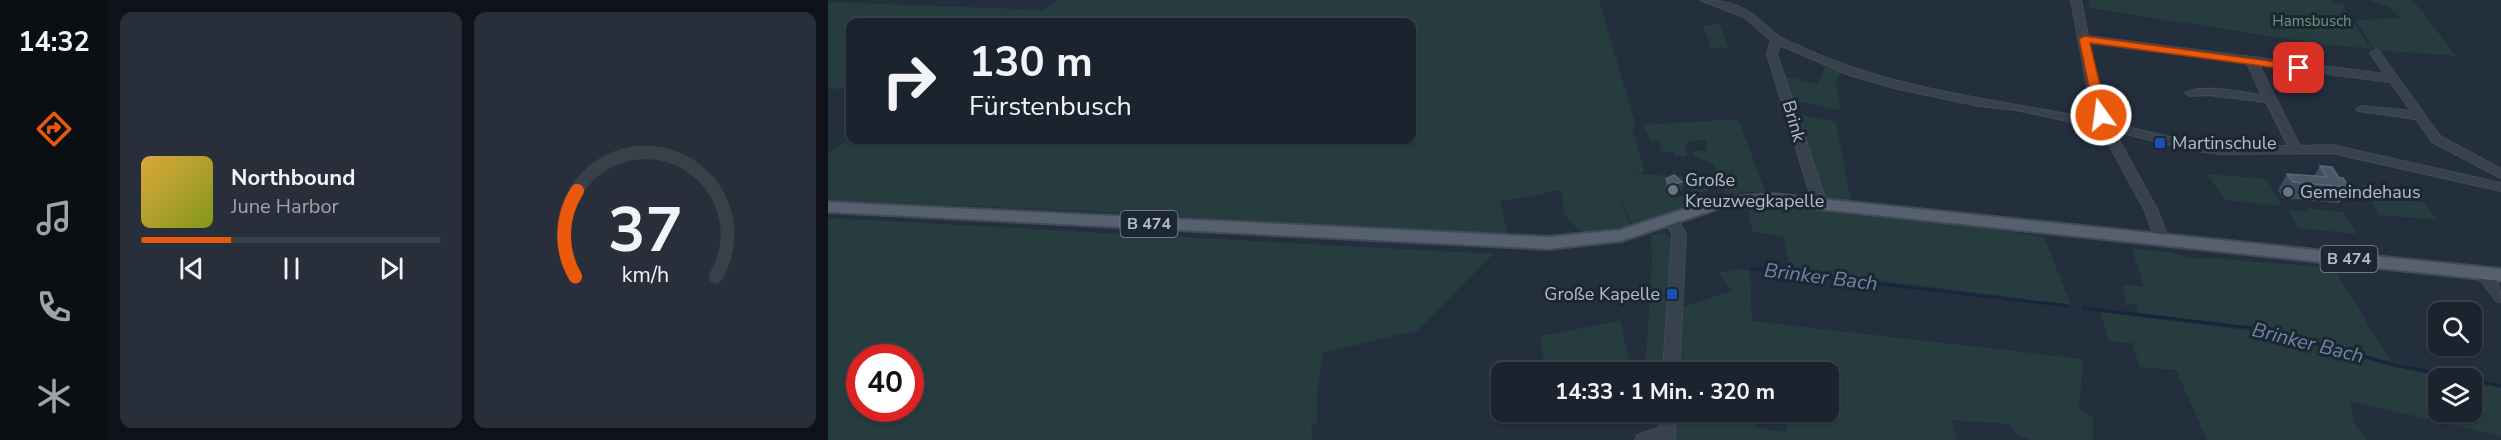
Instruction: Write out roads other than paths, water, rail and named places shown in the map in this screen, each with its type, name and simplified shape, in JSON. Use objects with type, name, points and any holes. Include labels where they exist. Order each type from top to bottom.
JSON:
[{"type":"main road","name":"B 474","points":[[828,207],[1548,243],[1621,235],[1710,205],[1738,200],[1772,199],[2501,275]]},
{"type":"street","points":[[1705,0],[1734,8],[1748,15],[1776,39],[1825,62],[1875,80],[1979,103],[2016,107],[2205,148],[2337,150],[2501,187]]},
{"type":"street","points":[[2076,0],[2097,102],[2106,126],[2153,212],[2162,240]]},
{"type":"street","name":"Brink","points":[[1776,39],[1772,54],[1820,204]]},
{"type":"street","points":[[2084,39],[2394,79]]},
{"type":"street","points":[[2375,53],[2436,139],[2501,174]]},
{"type":"street","points":[[2252,62],[2296,148]]},
{"type":"street","points":[[2191,93],[2208,92],[2270,99]]},
{"type":"street","points":[[2362,109],[2420,116]]},
{"type":"street","points":[[1671,219],[1679,234],[1672,362]]},
{"type":"street","points":[[2482,273],[2501,297]]},
{"type":"street","points":[[1644,440],[1667,436]]},
{"type":"waterway","name":"Brinker Bach","points":[[1752,269],[2069,306]]},
{"type":"waterway","name":"Brinker Bach","points":[[2083,308],[2275,331],[2394,365],[2428,372]]},
{"type":"waterway","name":"Brinker Bach","points":[[2482,382],[2501,386]]},
{"type":"place","name":"Martinschule","points":[[2160,143]]},
{"type":"place","name":"Große Kreuzwegkapelle","points":[[1673,190]]},
{"type":"place","name":"Gemeindehaus","points":[[2288,192]]},
{"type":"place","name":"Große Kapelle","points":[[1672,294]]},
{"type":"park label","name":"Hamsbusch","points":[[2312,21]]}]
